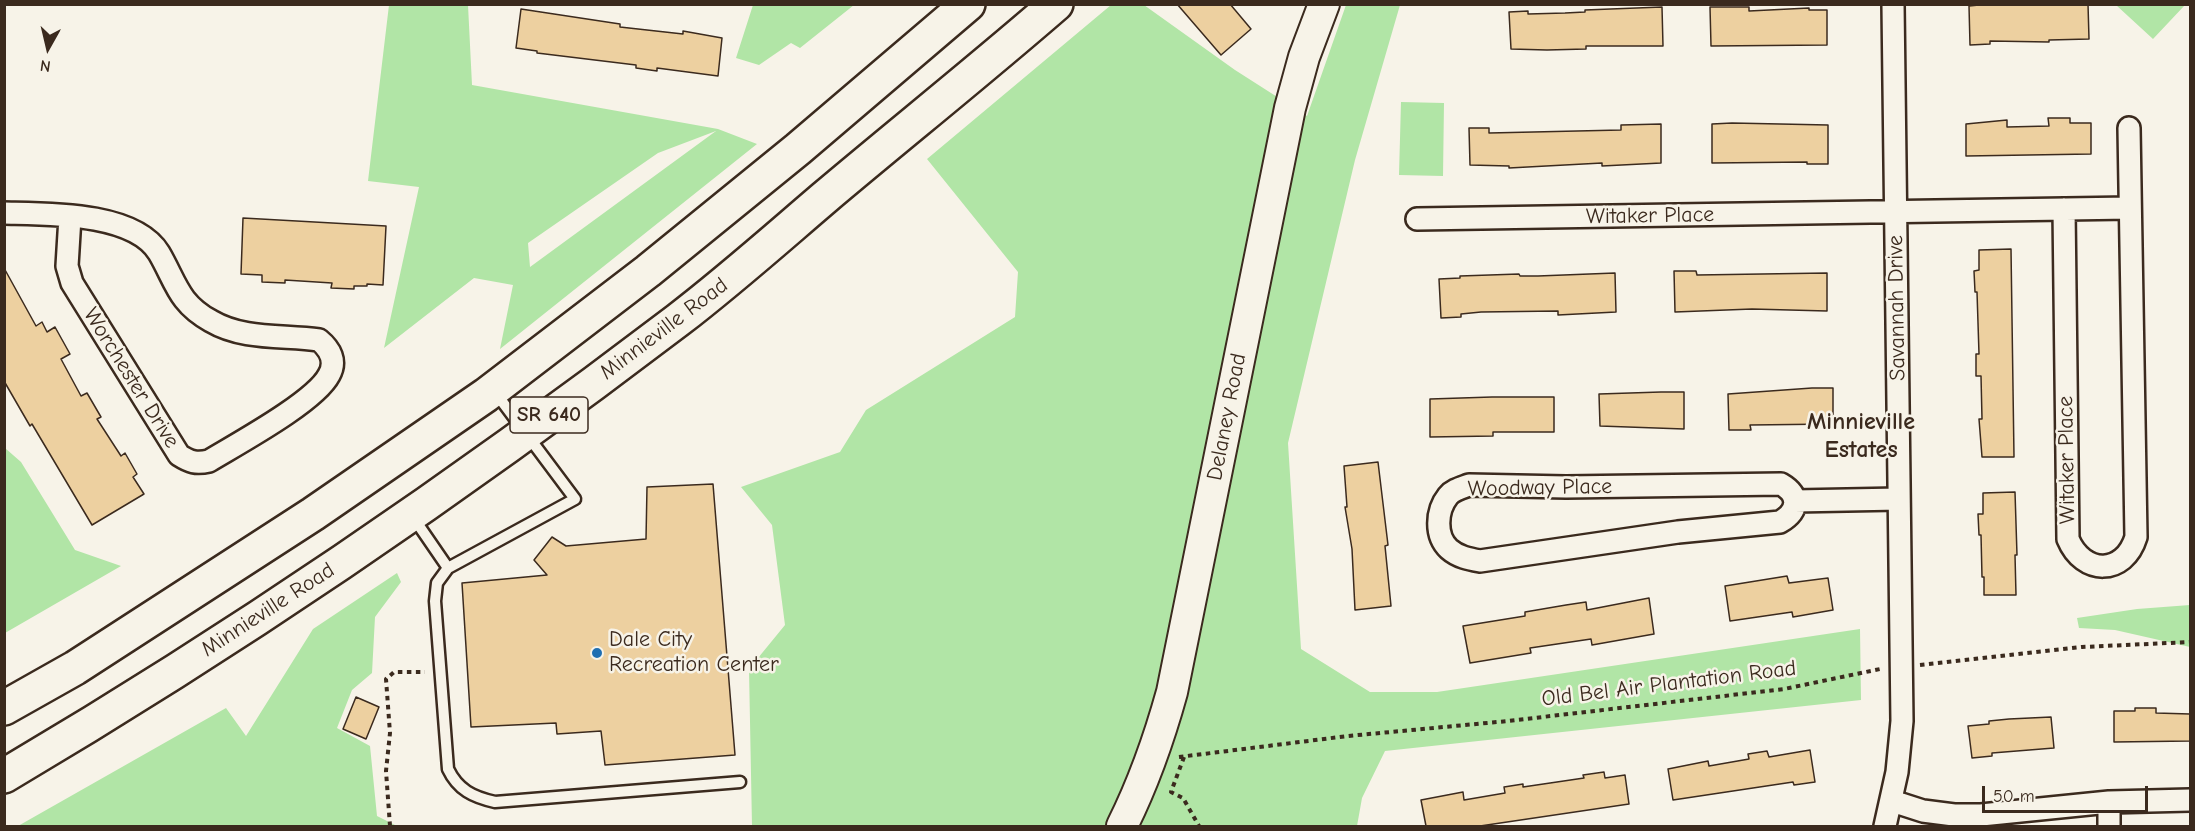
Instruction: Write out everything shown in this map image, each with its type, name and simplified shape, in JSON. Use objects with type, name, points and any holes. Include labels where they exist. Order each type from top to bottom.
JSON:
[{"type":"main road","name":"SR 640","points":[[4,708],[75,668],[313,514],[493,390],[648,271],[798,149],[968,4]]},
{"type":"main road","name":"Minnieville Road","points":[[4,776],[230,636],[411,514],[526,432],[689,311],[1056,4]]},
{"type":"street","name":"Delaney Road","points":[[1122,826],[1152,760],[1172,692],[1290,108],[1304,57],[1324,4]]},
{"type":"street","name":"Savannah Drive","points":[[1885,826],[1892,801],[1902,721],[1893,4]]},
{"type":"street","name":"Witaker Place","points":[[2064,209],[2068,539],[2073,551],[2083,561],[2103,566],[2116,564],[2124,558],[2136,537],[2129,128]]},
{"type":"street","name":"Witaker Place","points":[[1417,219],[2130,208]]},
{"type":"street","name":"Worchester Drive","points":[[4,213],[70,217],[108,221],[128,227],[148,240],[159,252],[180,294],[192,308],[211,321],[232,330],[319,340],[331,352],[333,361],[329,375],[321,386],[296,407],[209,461],[188,462],[179,455],[72,283],[67,266],[70,217]]},
{"type":"street","name":"Woodway Place","points":[[1780,484],[1789,489],[1795,501],[1794,509],[1780,522],[1678,532],[1480,561],[1464,558],[1450,550],[1442,540],[1439,524],[1440,510],[1448,496],[1456,489],[1469,485],[1566,487],[1780,484]]},
{"type":"street","points":[[1795,501],[1899,499]]},
{"type":"street","points":[[1892,801],[1923,810],[1954,815],[1981,815],[2109,802],[2190,800]]},
{"type":"street","points":[[2109,802],[2109,826]]},
{"type":"lane","points":[[493,390],[574,499],[448,568],[437,583],[435,594],[440,671],[448,769],[453,780],[461,788],[482,799],[495,802],[740,782]]},
{"type":"lane","points":[[411,514],[448,568]]},
{"type":"path","name":"Old Bel Air Plantation Road","points":[[1152,760],[1348,736],[1508,721],[1784,689],[1901,666],[2082,647],[2190,642]]},
{"type":"path","points":[[390,826],[386,771],[390,733],[386,679],[394,672],[440,671]]},
{"type":"path","points":[[1184,756],[1171,792],[1183,798],[1199,826]]},
{"type":"green space","points":[[753,4],[854,5],[800,48],[791,43],[759,65],[736,58]]},
{"type":"green space","points":[[389,5],[468,5],[472,85],[718,129],[757,144],[500,349],[513,285],[474,278],[384,348],[419,187],[368,181]],"holes":[[[716,131],[530,267],[528,243],[658,153]]]},
{"type":"green space","points":[[1111,5],[1144,5],[1235,70],[1307,116],[1346,5],[1400,5],[1355,160],[1288,443],[1301,649],[1370,692],[1437,692],[1860,629],[1861,700],[1385,751],[1362,798],[1357,826],[752,826],[749,669],[785,625],[772,525],[741,487],[840,452],[866,410],[1015,317],[1018,272],[927,159]]},
{"type":"green space","points":[[2116,5],[2185,5],[2153,39]]},
{"type":"green space","points":[[1401,102],[1444,103],[1443,176],[1399,175]]},
{"type":"green space","points":[[5,448],[21,462],[75,550],[121,566],[5,633]]},
{"type":"green space","points":[[397,573],[401,582],[375,617],[372,673],[352,690],[337,728],[370,746],[377,816],[397,826],[18,826],[226,708],[246,736],[313,629]]},
{"type":"green space","points":[[2190,605],[2190,647],[2115,630],[2079,628],[2077,618],[2137,609]]},
{"type":"building","points":[[1177,4],[1230,4],[1251,29],[1221,55]]},
{"type":"building","points":[[2088,4],[2089,39],[2049,40],[2049,42],[1990,41],[1990,44],[1970,45],[1969,6]]},
{"type":"building","points":[[1662,7],[1663,46],[1511,49],[1509,12],[1565,13]]},
{"type":"building","points":[[1710,7],[1749,7],[1749,11],[1809,8],[1809,10],[1827,10],[1827,45],[1711,46]]},
{"type":"building","points":[[521,9],[620,24],[620,27],[683,34],[683,31],[722,38],[718,76],[657,68],[657,71],[636,68],[636,65],[537,53],[537,51],[516,48]]},
{"type":"building","points":[[2048,118],[2070,118],[2070,123],[2091,123],[2091,154],[1966,156],[1966,124],[2007,120],[2007,127],[2049,126]]},
{"type":"building","points":[[1661,124],[1661,163],[1602,166],[1602,163],[1509,168],[1509,166],[1470,165],[1469,128],[1489,128],[1489,133],[1621,130],[1621,125]]},
{"type":"building","points":[[1712,124],[1828,125],[1828,164],[1807,164],[1807,162],[1712,163]]},
{"type":"building","points":[[243,218],[386,226],[383,285],[367,284],[367,286],[354,286],[354,289],[331,288],[332,283],[285,280],[285,283],[262,282],[262,275],[241,274]]},
{"type":"building","points":[[2011,249],[2014,457],[1982,457],[1979,419],[1982,419],[1981,376],[1976,376],[1976,354],[1979,354],[1974,271],[1979,270],[1979,250]]},
{"type":"building","points":[[4,268],[36,326],[42,322],[47,332],[55,327],[70,354],[61,359],[81,396],[87,393],[101,417],[97,419],[121,456],[125,453],[137,474],[133,477],[144,494],[92,525],[4,381]]},
{"type":"building","points":[[1674,271],[1696,271],[1697,275],[1827,273],[1827,311],[1752,309],[1675,312]]},
{"type":"building","points":[[1615,273],[1616,312],[1558,315],[1558,311],[1481,312],[1461,314],[1461,317],[1441,318],[1439,279],[1460,278],[1460,276]]},
{"type":"building","points":[[1833,388],[1833,424],[1750,425],[1751,430],[1729,430],[1728,394]]},
{"type":"building","points":[[1684,392],[1684,429],[1600,426],[1599,394]]},
{"type":"building","points":[[1554,397],[1554,432],[1493,432],[1493,436],[1430,437],[1430,399]]},
{"type":"building","points":[[1378,462],[1388,545],[1385,546],[1391,606],[1355,610],[1352,549],[1345,507],[1347,507],[1344,466]]},
{"type":"building","name":"Dale City Recreation Center","points":[[713,484],[735,755],[605,765],[601,731],[557,734],[556,723],[471,727],[462,583],[547,575],[534,560],[552,537],[566,546],[646,539],[647,487]]},
{"type":"building","points":[[2015,492],[2016,595],[1984,595],[1978,514],[1983,514],[1983,493]]},
{"type":"building","points":[[1787,576],[1789,583],[1828,578],[1833,610],[1793,617],[1792,612],[1730,621],[1725,586]]},
{"type":"building","points":[[1649,598],[1654,634],[1592,645],[1591,639],[1530,648],[1531,653],[1470,663],[1463,626],[1525,616],[1525,612],[1566,605],[1586,602],[1587,610]]},
{"type":"building","points":[[356,697],[379,707],[366,739],[343,729]]},
{"type":"building","points":[[2135,708],[2156,708],[2156,713],[2190,714],[2190,741],[2114,742],[2114,711],[2135,711]]},
{"type":"building","points":[[2051,717],[2054,748],[1992,753],[1992,756],[1972,758],[1968,726],[1989,724],[1989,721]]},
{"type":"building","points":[[1810,750],[1815,782],[1794,785],[1793,782],[1673,800],[1668,769],[1708,761],[1709,766],[1749,759],[1748,754],[1767,751],[1769,757]]},
{"type":"building","points":[[1604,772],[1605,778],[1625,775],[1629,804],[1480,826],[1426,826],[1421,800],[1463,792],[1464,800],[1505,793],[1504,787],[1523,784],[1523,787],[1584,778],[1583,775]]},
{"type":"place","name":"Dale City Recreation Center","points":[[597,653]]},
{"type":"district","name":"Minnieville Estates","points":[[1861,436]]}]
